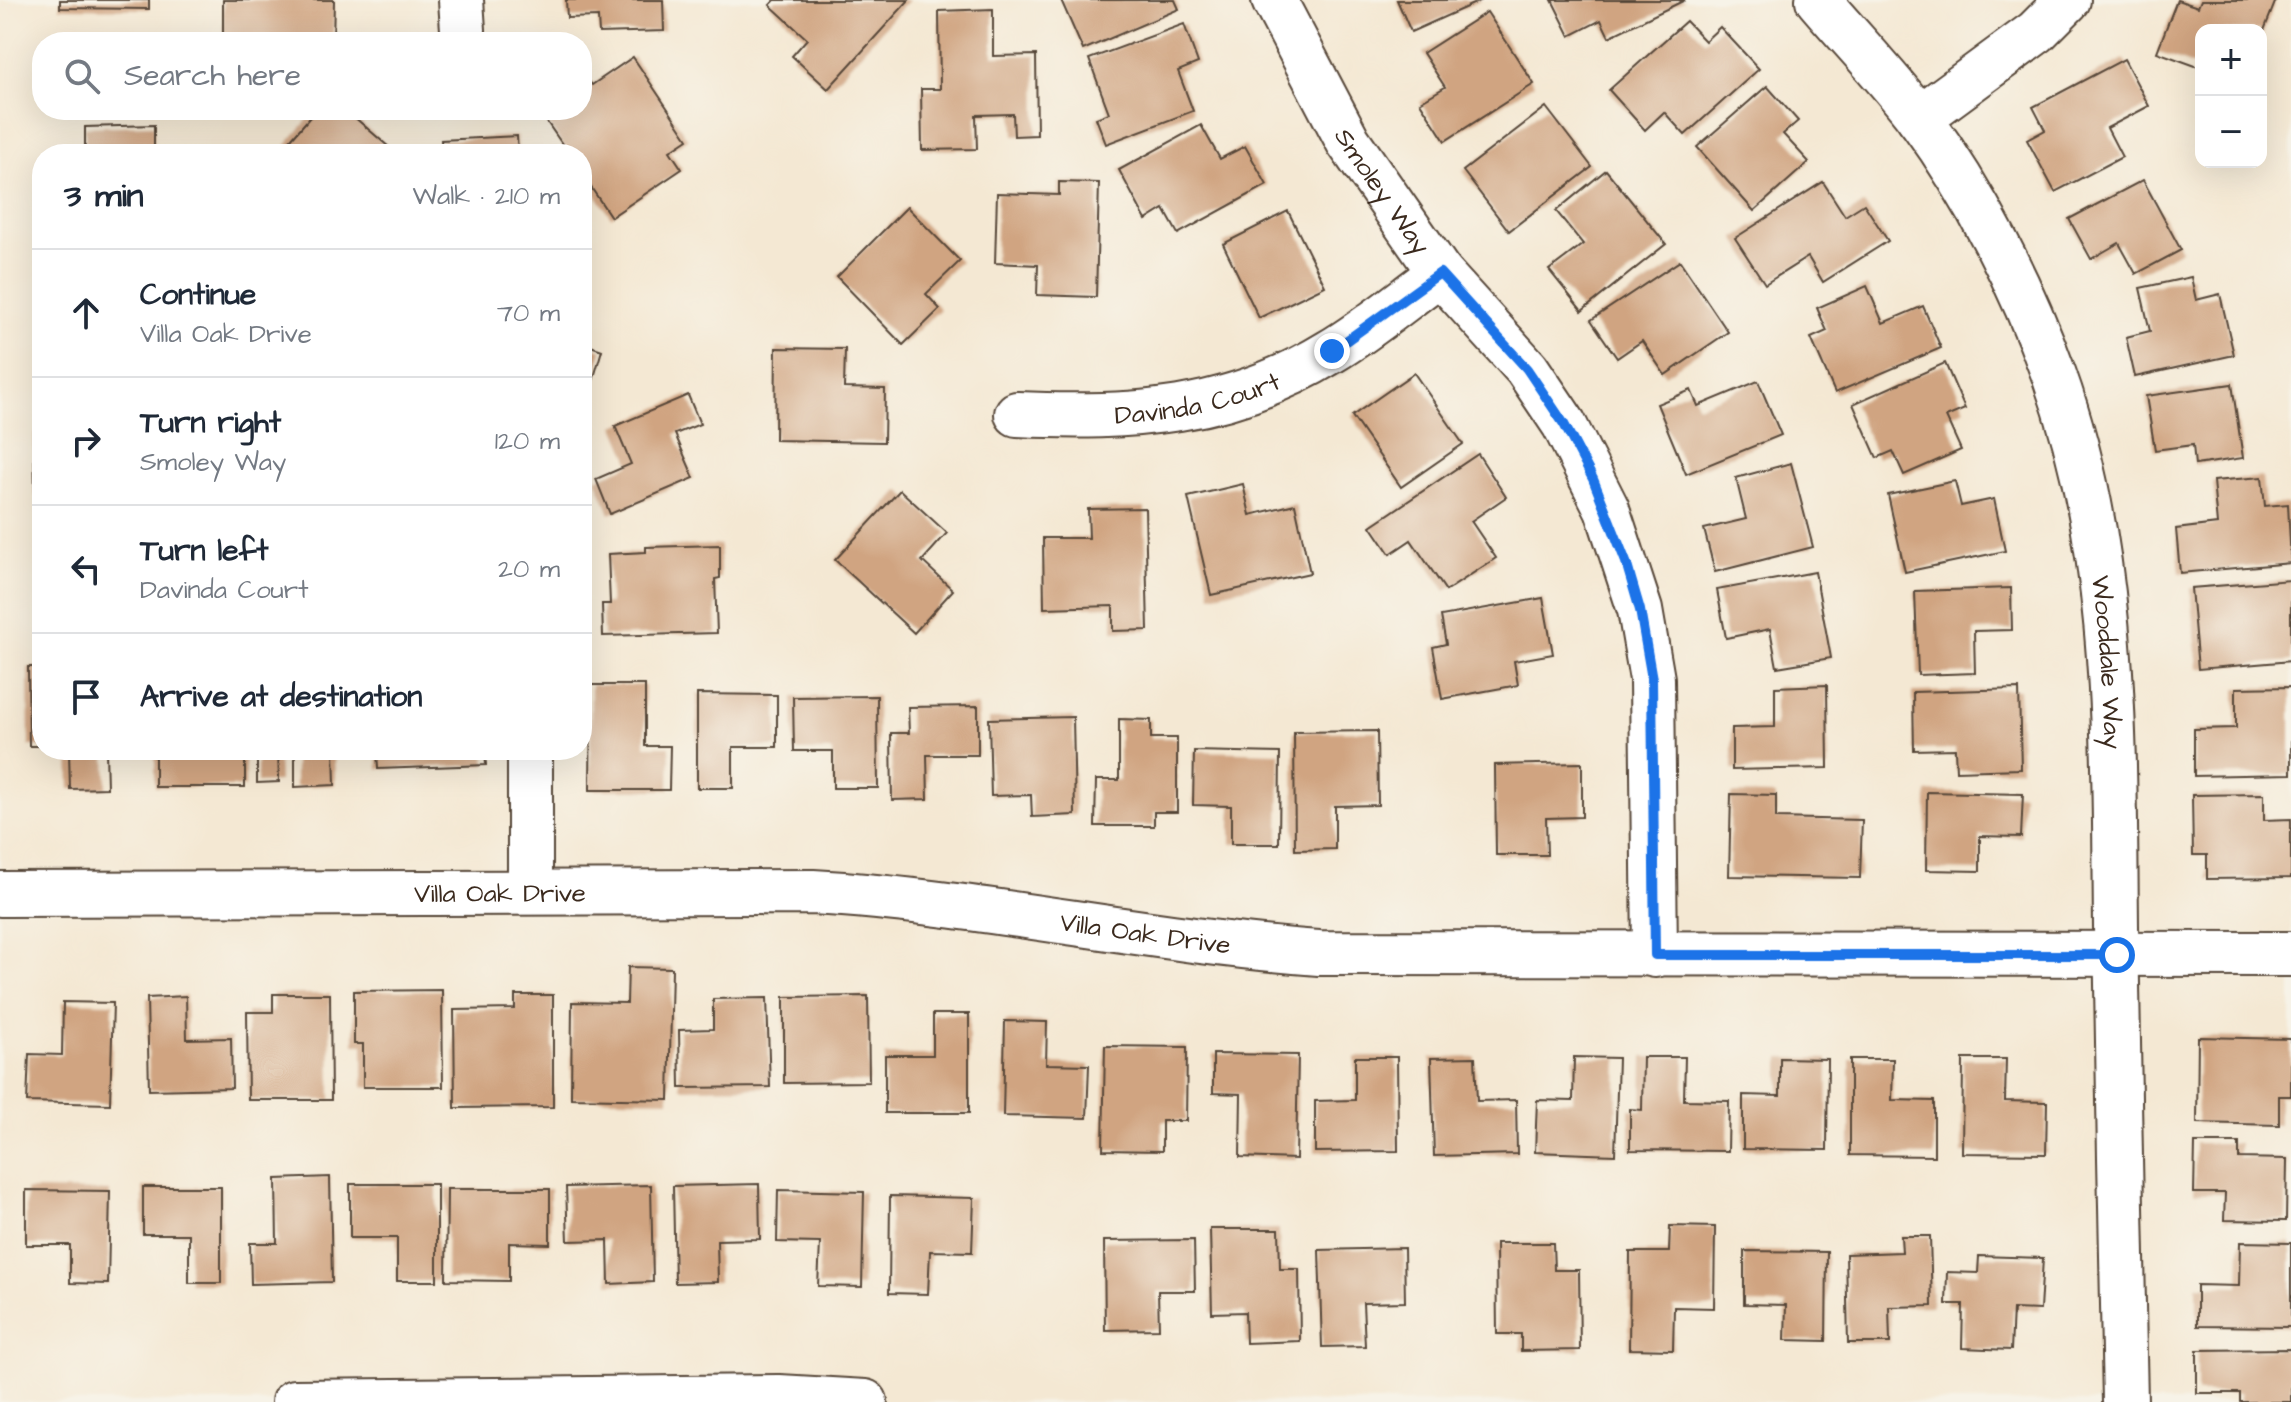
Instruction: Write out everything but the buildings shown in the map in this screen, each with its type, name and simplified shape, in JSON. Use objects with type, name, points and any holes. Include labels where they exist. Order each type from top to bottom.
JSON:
[{"type":"street","name":"Smoley Way","points":[[1274,0],[1348,141],[1440,273],[1527,369],[1564,424],[1593,479],[1626,562],[1640,610],[1652,679],[1655,955]]},
{"type":"street","name":"Wooddale Way","points":[[1818,0],[1919,118],[1972,202],[2054,373],[2086,484],[2103,582],[2112,667],[2125,1402]]},
{"type":"street","points":[[1919,118],[2036,32],[2068,0]]},
{"type":"street","name":"Davinda Court","points":[[1017,414],[1120,417],[1203,406],[1239,395],[1332,351],[1440,273]]},
{"type":"street","points":[[530,760],[530,891]]},
{"type":"street","name":"Villa Oak Drive","points":[[0,894],[753,891],[859,895],[970,907],[1212,944],[1319,953],[2291,954]]},
{"type":"street","points":[[294,1402],[779,1397],[865,1402]]},
{"type":"route","points":[[1332,351],[1440,273],[1527,369],[1564,424],[1607,509],[1626,562],[1645,634],[1652,679],[1655,955],[2117,955]]}]
